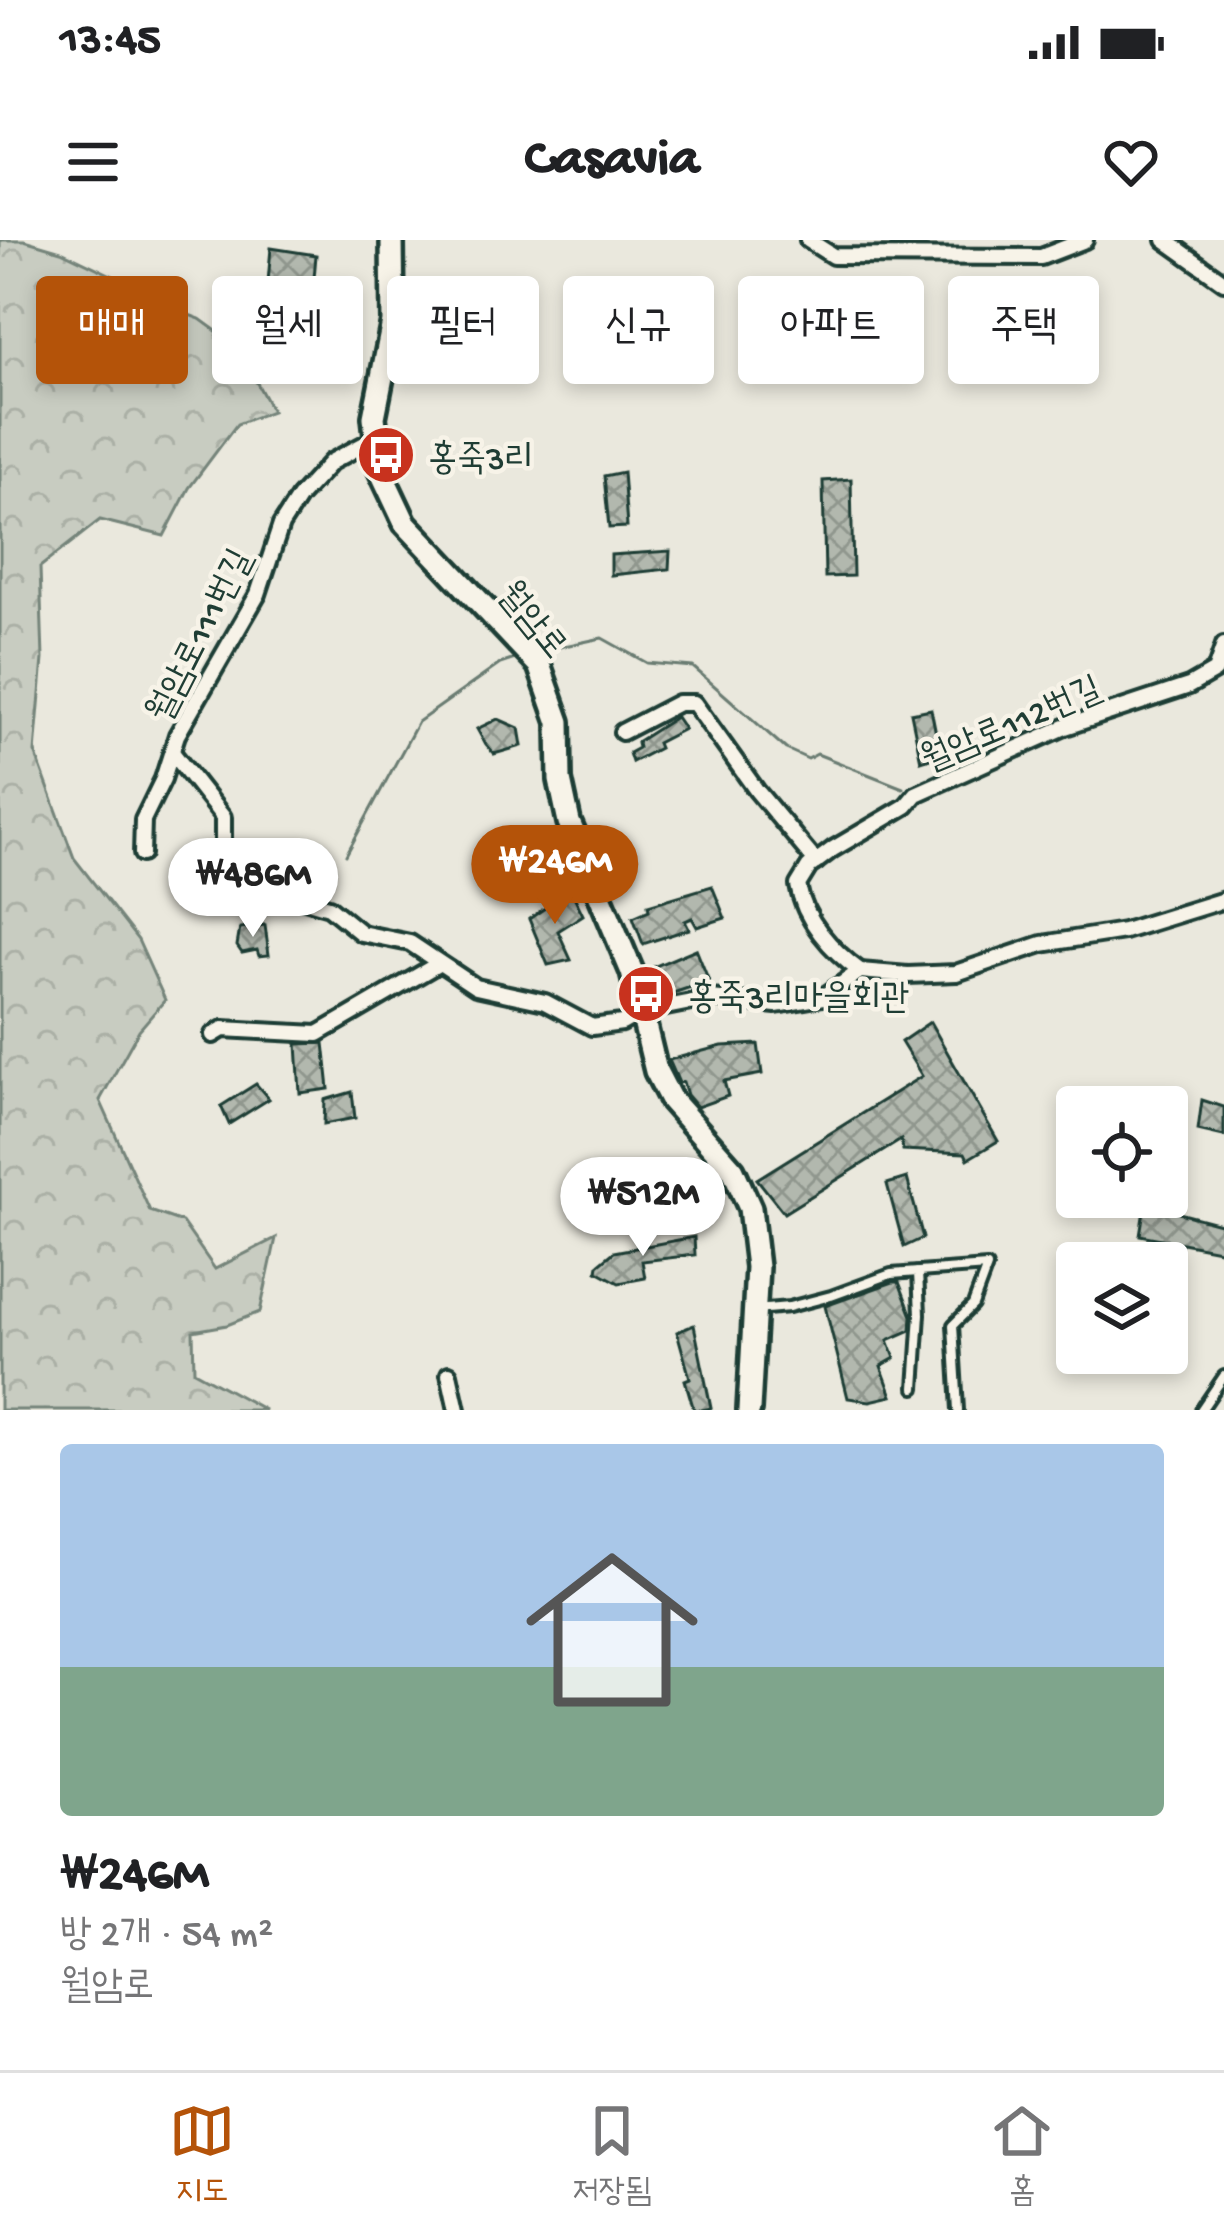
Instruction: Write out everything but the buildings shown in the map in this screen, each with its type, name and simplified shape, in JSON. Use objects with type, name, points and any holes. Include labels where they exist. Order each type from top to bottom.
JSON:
[{"type":"street","name":"월암로","points":[[392,240],[393,322],[376,399],[374,439],[385,485],[405,523],[531,653],[559,722],[560,780],[569,822],[618,932],[662,1086],[745,1190],[757,1250],[749,1410]]},
{"type":"street","points":[[808,240],[833,256],[1042,257],[1085,240]]},
{"type":"street","points":[[1165,240],[1224,281]]},
{"type":"street","name":"월암로111번길","points":[[374,439],[331,462],[299,497],[281,525],[258,594],[232,633],[172,752],[224,817],[223,845],[238,866],[278,892],[329,908],[361,933],[410,943],[476,987],[545,1002],[592,1027],[622,1023],[641,1012]]},
{"type":"street","name":"월암로112번길","points":[[816,862],[906,806],[916,794],[1065,727],[1189,686],[1215,671],[1224,646]]},
{"type":"street","points":[[622,732],[678,703],[694,703],[816,862],[798,885],[800,896],[836,954],[860,971],[908,976],[956,973],[1042,944],[1124,931],[1224,900]]},
{"type":"street","points":[[142,854],[143,820],[172,752]]},
{"type":"street","points":[[213,1035],[223,1029],[318,1034],[438,964]]},
{"type":"street","points":[[641,1012],[711,998],[776,1005],[823,998],[860,971]]},
{"type":"street","points":[[448,1374],[458,1410]]},
{"type":"lane","points":[[754,1310],[789,1307],[891,1274],[987,1267],[974,1305],[953,1324],[958,1410]]},
{"type":"lane","points":[[915,1388],[918,1272]]},
{"type":"lane","points":[[1202,1410],[1224,1376]]},
{"type":"green space","points":[[0,240],[24,240],[61,251],[113,276],[36,276],[36,384],[188,384],[188,315],[212,328],[212,384],[257,384],[272,411],[237,424],[189,488],[164,536],[100,520],[40,567],[43,659],[35,752],[74,858],[138,940],[165,1000],[139,1030],[100,1100],[150,1211],[182,1222],[215,1269],[276,1238],[260,1312],[193,1331],[194,1371],[265,1410],[0,1410]]},
{"type":"waterway","points":[[536,652],[602,638],[647,663],[693,667],[786,749],[808,759],[817,754],[903,788]]},
{"type":"waterway","points":[[346,855],[418,722],[500,664],[521,657]]},
{"type":"place","name":"홍죽3리","points":[[386,455]]},
{"type":"place","name":"홍죽3리마을회관","points":[[646,994]]}]
